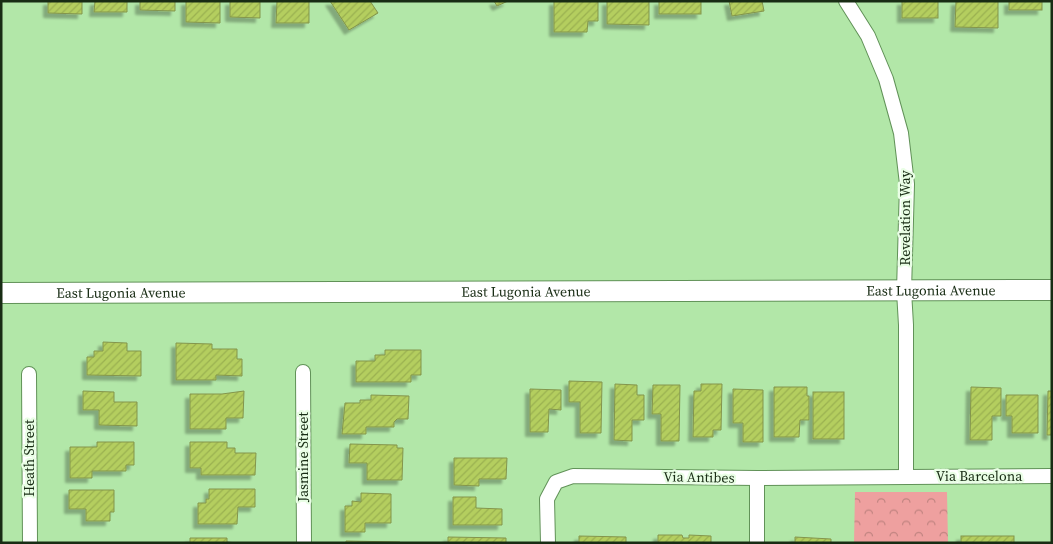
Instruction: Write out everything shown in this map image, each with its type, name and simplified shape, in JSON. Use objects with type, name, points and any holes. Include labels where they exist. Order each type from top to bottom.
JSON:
[{"type":"main road","name":"East Lugonia Avenue","points":[[1,292],[1052,290]]},
{"type":"street","name":"Revelation Way","points":[[846,1],[868,36],[886,80],[901,133],[907,184],[904,291],[906,325],[906,476]]},
{"type":"street","name":"Jasmine Street","points":[[303,372],[304,543]]},
{"type":"street","name":"Heath Street","points":[[29,374],[30,543]]},
{"type":"street","name":"Via Antibes","points":[[548,543],[548,499],[556,482],[573,476],[756,478],[906,476]]},
{"type":"street","name":"Via Barcelona","points":[[906,476],[1052,476]]},
{"type":"street","points":[[756,478],[756,543]]},
{"type":"green space","points":[[855,492],[947,492],[948,543],[854,543]]},
{"type":"building","points":[[48,1],[82,1],[82,14],[48,13]]},
{"type":"building","points":[[95,1],[127,1],[127,12],[94,12]]},
{"type":"building","points":[[140,1],[175,1],[175,11],[140,10]]},
{"type":"building","points":[[186,1],[220,1],[220,23],[186,22]]},
{"type":"building","points":[[230,1],[260,1],[260,18],[230,17]]},
{"type":"building","points":[[277,1],[309,1],[309,23],[276,23]]},
{"type":"building","points":[[330,1],[370,1],[378,13],[349,30]]},
{"type":"building","points":[[494,1],[508,1],[497,6]]},
{"type":"building","points":[[554,1],[598,1],[598,21],[588,21],[587,32],[554,32]]},
{"type":"building","points":[[607,1],[649,1],[649,25],[607,24]]},
{"type":"building","points":[[659,1],[701,1],[701,14],[659,14]]},
{"type":"building","points":[[729,1],[762,1],[764,11],[732,16]]},
{"type":"building","points":[[902,1],[938,1],[938,18],[902,18]]},
{"type":"building","points":[[956,1],[998,1],[998,28],[955,27]]},
{"type":"building","points":[[1009,1],[1042,1],[1042,10],[1009,10]]},
{"type":"building","points":[[103,342],[127,343],[127,351],[141,351],[141,376],[87,375],[87,357],[94,357],[94,351],[103,351]]},
{"type":"building","points":[[176,343],[212,344],[212,349],[237,349],[237,359],[242,359],[242,376],[216,375],[216,380],[176,380]]},
{"type":"building","points":[[385,350],[421,350],[421,375],[411,375],[411,382],[356,382],[356,361],[375,361],[375,355],[385,355]]},
{"type":"building","points":[[569,381],[602,382],[601,433],[580,433],[580,402],[569,402]]},
{"type":"building","points":[[615,384],[637,385],[637,395],[644,395],[644,420],[632,420],[632,441],[614,440]]},
{"type":"building","points":[[701,384],[722,384],[721,430],[713,430],[713,437],[693,437],[694,391],[701,391]]},
{"type":"building","points":[[653,385],[680,385],[679,441],[661,441],[661,414],[652,414]]},
{"type":"building","points":[[774,387],[807,387],[809,420],[800,420],[799,437],[774,437]]},
{"type":"building","points":[[971,387],[1001,388],[1001,416],[992,416],[992,440],[970,440]]},
{"type":"building","points":[[530,389],[561,390],[561,410],[549,409],[548,432],[530,432]]},
{"type":"building","points":[[733,389],[763,390],[763,442],[743,442],[743,423],[733,423]]},
{"type":"building","points":[[83,391],[114,392],[114,402],[137,402],[137,426],[99,425],[99,410],[83,410]]},
{"type":"building","points":[[244,391],[243,418],[226,418],[226,429],[190,429],[190,394],[222,394]]},
{"type":"building","points":[[1048,391],[1052,391],[1052,435],[1047,435]]},
{"type":"building","points":[[813,392],[844,392],[844,439],[813,439]]},
{"type":"building","points":[[371,395],[409,396],[408,419],[397,419],[394,422],[394,427],[366,427],[366,434],[342,434],[345,403],[360,403],[360,400],[371,400]]},
{"type":"building","points":[[1006,395],[1038,395],[1038,433],[1012,433],[1012,416],[1006,416]]},
{"type":"building","points":[[97,442],[134,442],[134,465],[126,465],[126,471],[92,471],[92,478],[70,478],[70,447],[97,447]]},
{"type":"building","points":[[190,442],[227,442],[227,448],[235,448],[235,453],[256,453],[255,475],[201,475],[201,468],[190,468]]},
{"type":"building","points":[[350,444],[397,445],[397,448],[403,448],[402,480],[367,480],[367,463],[349,463]]},
{"type":"building","points":[[454,458],[507,458],[506,479],[479,479],[479,486],[454,485]]},
{"type":"building","points":[[209,489],[255,489],[255,507],[238,507],[237,524],[198,524],[198,503],[206,503],[206,499],[209,499]]},
{"type":"building","points":[[69,490],[114,490],[114,512],[110,512],[110,521],[86,521],[86,509],[69,509]]},
{"type":"building","points":[[361,493],[391,494],[391,523],[365,523],[365,532],[345,532],[345,506],[352,506],[352,501],[361,502]]},
{"type":"building","points":[[453,497],[476,497],[476,508],[502,509],[502,525],[453,525]]},
{"type":"building","points":[[658,535],[682,535],[683,538],[689,538],[689,535],[711,536],[711,543],[658,543]]},
{"type":"building","points":[[579,536],[626,537],[626,543],[579,543]]},
{"type":"building","points":[[961,536],[1014,536],[1014,543],[961,543]]},
{"type":"building","points":[[448,537],[506,538],[506,543],[448,543]]},
{"type":"building","points":[[795,537],[831,539],[831,543],[795,543]]},
{"type":"building","points":[[190,538],[227,538],[227,542],[237,543],[190,543]]},
{"type":"building","points":[[346,541],[400,542],[400,543],[346,543]]}]
